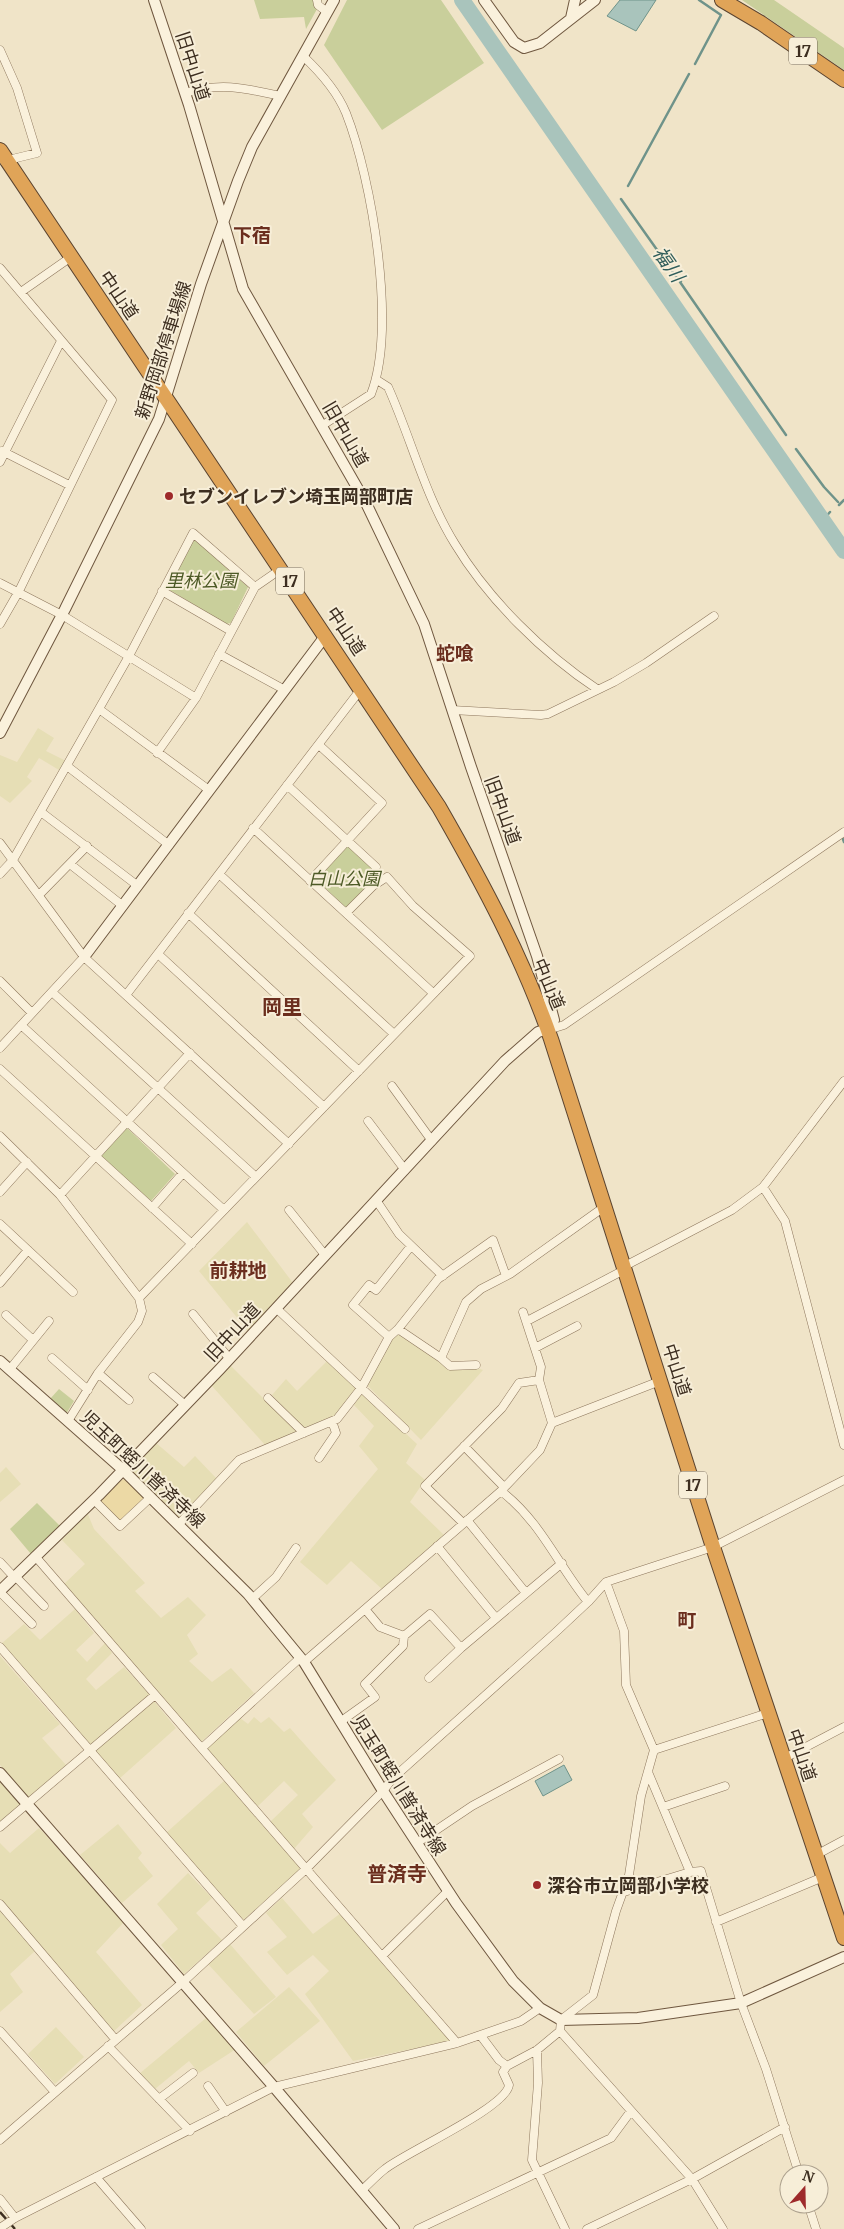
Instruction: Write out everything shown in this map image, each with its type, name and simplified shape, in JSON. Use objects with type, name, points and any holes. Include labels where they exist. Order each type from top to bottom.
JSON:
[{"type":"highway","name":"17","points":[[725,1],[761,23],[844,80]]},
{"type":"highway","name":"中山道","points":[[2,157],[326,635],[439,807],[480,878],[522,967],[548,1030],[712,1547],[844,1938]]},
{"type":"street","name":"旧中山道","points":[[0,1591],[94,1500],[185,1405],[505,1061],[538,1032],[548,1030],[553,1025],[554,1020],[537,956],[424,624],[366,503],[323,424],[243,289],[208,167],[154,0]]},
{"type":"street","points":[[317,0],[318,5],[327,12]]},
{"type":"street","name":"新野岡部停車場線","points":[[0,733],[130,480],[167,398],[201,284],[252,147],[334,0]]},
{"type":"street","points":[[484,0],[514,42],[524,48],[540,43],[595,0]]},
{"type":"street","points":[[572,18],[574,0]]},
{"type":"street","points":[[0,50],[17,88],[37,153],[2,157]]},
{"type":"street","points":[[303,56],[319,71],[346,112],[366,184],[378,248],[382,303],[377,380],[371,394],[323,424]]},
{"type":"street","points":[[185,93],[204,87],[224,85],[280,96]]},
{"type":"street","points":[[21,292],[71,257]]},
{"type":"street","points":[[0,624],[19,591],[112,400],[1,270]]},
{"type":"street","points":[[0,462],[2,451],[61,341]]},
{"type":"street","points":[[377,380],[388,387],[436,507],[455,544],[508,613],[558,661],[597,689]]},
{"type":"street","points":[[2,451],[69,485]]},
{"type":"street","points":[[0,874],[13,860],[129,656],[193,533],[255,587]]},
{"type":"street","points":[[157,752],[196,698],[255,587],[281,569]]},
{"type":"street","points":[[0,583],[19,591],[62,615],[196,698]]},
{"type":"street","points":[[162,591],[231,631]]},
{"type":"street","points":[[452,710],[541,716],[646,663],[714,616]]},
{"type":"street","points":[[0,1048],[84,956],[326,635]]},
{"type":"street","points":[[219,654],[285,690]]},
{"type":"street","points":[[126,995],[361,688]]},
{"type":"street","points":[[99,709],[209,790]]},
{"type":"street","points":[[310,881],[382,803],[319,745]]},
{"type":"street","points":[[66,766],[169,845]]},
{"type":"street","points":[[287,786],[376,867]]},
{"type":"street","points":[[40,812],[138,886]]},
{"type":"street","points":[[253,828],[433,993]]},
{"type":"street","points":[[548,1030],[564,1025],[844,832]]},
{"type":"street","points":[[0,843],[84,956],[289,1144]]},
{"type":"street","points":[[39,895],[86,846]]},
{"type":"street","points":[[70,864],[123,906]]},
{"type":"street","points":[[219,874],[394,1034]]},
{"type":"street","points":[[139,1298],[470,956],[413,906],[387,877],[373,886],[346,913]]},
{"type":"street","points":[[188,913],[359,1071]]},
{"type":"street","points":[[515,953],[531,942]]},
{"type":"street","points":[[522,967],[532,958],[531,942]]},
{"type":"street","points":[[158,954],[324,1107]]},
{"type":"street","points":[[0,981],[32,1013]]},
{"type":"street","points":[[52,992],[256,1177]]},
{"type":"street","points":[[21,1025],[224,1210]]},
{"type":"street","points":[[60,1196],[190,1053]]},
{"type":"street","points":[[0,1069],[192,1244]]},
{"type":"street","points":[[527,1321],[732,1210],[763,1187],[844,1081]]},
{"type":"street","points":[[392,1086],[432,1141]]},
{"type":"street","points":[[368,1122],[405,1170]]},
{"type":"street","points":[[0,1136],[60,1196],[139,1298],[142,1311],[138,1322],[98,1373],[68,1421]]},
{"type":"street","points":[[0,1192],[27,1162]]},
{"type":"street","points":[[152,1208],[183,1174]]},
{"type":"street","points":[[763,1187],[785,1221],[844,1444]]},
{"type":"street","points":[[376,1200],[399,1234],[443,1276]]},
{"type":"street","points":[[442,1358],[466,1302],[481,1289],[506,1276],[604,1207]]},
{"type":"street","points":[[289,1210],[324,1255]]},
{"type":"street","points":[[0,1224],[73,1292]]},
{"type":"street","points":[[178,1524],[239,1460],[337,1418],[362,1388],[389,1337],[443,1276],[493,1240],[506,1276]]},
{"type":"street","points":[[389,1337],[353,1305],[369,1285],[376,1290],[411,1246]]},
{"type":"street","points":[[0,1283],[28,1250]]},
{"type":"street","points":[[276,1308],[405,1429]]},
{"type":"street","points":[[202,1748],[503,1489],[540,1450],[552,1423],[539,1380],[540,1368],[535,1348],[523,1312]]},
{"type":"street","points":[[193,1314],[229,1358]]},
{"type":"street","points":[[6,1315],[33,1340]]},
{"type":"street","points":[[10,1369],[49,1321]]},
{"type":"street","points":[[535,1348],[577,1326]]},
{"type":"street","points":[[398,1329],[442,1358],[450,1366],[476,1365]]},
{"type":"street","points":[[52,1358],[88,1390]]},
{"type":"street","name":"児玉町蛭川普済寺線","points":[[0,1361],[122,1469],[252,1599],[302,1660],[383,1791],[448,1891],[513,1981],[540,2008],[561,2025]]},
{"type":"street","points":[[98,1373],[128,1400]]},
{"type":"street","points":[[153,1377],[185,1405]]},
{"type":"street","points":[[526,1593],[465,1522],[425,1486],[502,1408],[519,1383],[539,1380]]},
{"type":"street","points":[[552,1423],[660,1381]]},
{"type":"street","points":[[268,1398],[304,1433]]},
{"type":"street","points":[[319,1458],[336,1433],[332,1421]]},
{"type":"street","points":[[464,1446],[548,1542],[588,1602]]},
{"type":"street","points":[[0,2140],[54,2091],[183,1982],[242,1925],[306,1869],[383,1791],[392,1779],[588,1602],[606,1582],[712,1547],[844,1480]]},
{"type":"street","points":[[94,1500],[120,1526],[151,1497]]},
{"type":"street","points":[[437,1546],[496,1618]]},
{"type":"street","points":[[252,1599],[276,1577],[296,1548]]},
{"type":"street","points":[[35,1556],[457,2044]]},
{"type":"street","points":[[0,1562],[44,1606]]},
{"type":"street","points":[[429,1678],[461,1648],[562,1563]]},
{"type":"street","points":[[362,2190],[385,2168],[445,2135],[503,2096],[509,2085],[503,2072],[506,2066],[537,2050],[592,1994],[616,1911],[630,1875],[640,1796],[654,1750],[626,1685],[624,1631],[606,1582]]},
{"type":"street","points":[[0,1591],[32,1624]]},
{"type":"street","points":[[365,1609],[380,1627],[404,1636]]},
{"type":"street","points":[[340,1722],[376,1697],[365,1684],[403,1646],[404,1636],[430,1614],[461,1648]]},
{"type":"street","points":[[0,1647],[242,1925]]},
{"type":"street","points":[[0,1828],[155,1695]]},
{"type":"street","points":[[654,1750],[768,1713]]},
{"type":"street","points":[[783,1759],[844,1727]]},
{"type":"street","points":[[417,1843],[472,1806],[559,1758]]},
{"type":"street","points":[[648,1772],[690,1872]]},
{"type":"street","points":[[0,1773],[274,2087],[394,2229]]},
{"type":"street","points":[[663,1807],[725,1786]]},
{"type":"street","points":[[816,1855],[844,1840]]},
{"type":"street","points":[[624,1892],[690,1872],[701,1871],[741,2003],[785,2127],[796,2164]]},
{"type":"street","points":[[716,1922],[823,1877]]},
{"type":"street","points":[[382,1956],[448,1891]]},
{"type":"street","points":[[0,1904],[115,2040]]},
{"type":"street","points":[[561,2025],[638,2018],[741,2003],[844,1957]]},
{"type":"street","points":[[0,2228],[15,2218],[274,2087],[457,2044],[521,2021],[540,2008]]},
{"type":"street","points":[[561,2025],[692,2179],[722,2229]]},
{"type":"street","points":[[0,2031],[54,2091]]},
{"type":"street","points":[[480,2036],[498,2060],[506,2066]]},
{"type":"street","points":[[108,2046],[190,2131]]},
{"type":"street","points":[[537,2050],[538,2083],[532,2160],[565,2229]]},
{"type":"street","points":[[159,2099],[193,2073]]},
{"type":"street","points":[[208,2086],[226,2112]]},
{"type":"street","points":[[418,2229],[611,2138],[632,2110]]},
{"type":"street","points":[[587,2229],[692,2179],[785,2127]]},
{"type":"street","points":[[96,2178],[141,2229]]},
{"type":"street","points":[[0,2200],[15,2218]]},
{"type":"street","points":[[811,2214],[816,2229]]},
{"type":"shaded area","points":[[38,728],[54,738],[46,751],[66,761],[59,770],[39,758],[27,777],[32,781],[10,803],[0,796],[0,755],[17,762]]},
{"type":"shaded area","points":[[247,1222],[293,1283],[248,1331],[199,1271]]},
{"type":"shaded area","points":[[398,1333],[439,1360],[448,1370],[477,1368],[483,1370],[421,1440],[367,1385],[391,1339]]},
{"type":"shaded area","points":[[328,1360],[357,1388],[333,1417],[303,1428],[272,1395],[286,1379],[297,1391]]},
{"type":"shaded area","points":[[230,1365],[297,1432],[266,1446],[211,1385]]},
{"type":"shaded area","points":[[362,1393],[417,1444],[406,1463],[425,1480],[410,1502],[444,1535],[382,1589],[351,1561],[327,1585],[300,1562],[378,1469],[359,1446],[374,1426],[354,1405]]},
{"type":"shaded area","points":[[155,1442],[184,1467],[195,1456],[217,1479],[178,1520],[129,1472]]},
{"type":"shaded area","points":[[6,1467],[21,1484],[0,1502],[0,1473]]},
{"type":"shaded area","points":[[87,1512],[94,1529],[145,1583],[135,1591],[161,1618],[188,1597],[206,1615],[187,1635],[198,1654],[189,1661],[212,1682],[231,1668],[254,1693],[200,1743],[63,1585],[85,1564],[62,1540]]},
{"type":"shaded area","points":[[75,1609],[94,1633],[76,1650],[87,1662],[105,1643],[112,1653],[86,1679],[96,1690],[124,1667],[150,1695],[90,1747],[1,1644],[24,1624],[40,1640]]},
{"type":"shaded area","points":[[0,1656],[60,1724],[42,1738],[66,1765],[28,1798],[0,1765]]},
{"type":"shaded area","points":[[154,1701],[176,1728],[119,1779],[95,1751]]},
{"type":"shaded area","points":[[254,1717],[261,1723],[269,1717],[284,1732],[290,1728],[336,1780],[302,1814],[313,1827],[294,1849],[270,1822],[298,1795],[284,1781],[257,1807],[206,1749],[240,1718],[248,1724]]},
{"type":"shaded area","points":[[0,1781],[20,1804],[0,1823]]},
{"type":"shaded area","points":[[224,1781],[301,1869],[242,1921],[166,1833]]},
{"type":"shaded area","points":[[118,1824],[142,1853],[138,1858],[153,1876],[122,1903],[80,1855]]},
{"type":"shaded area","points":[[39,1828],[124,1922],[96,1952],[142,2005],[113,2032],[0,1899],[0,1843],[10,1853]]},
{"type":"shaded area","points":[[188,1873],[212,1898],[196,1913],[222,1940],[184,1974],[161,1945],[178,1929],[157,1904]]},
{"type":"shaded area","points":[[282,1898],[313,1934],[341,1913],[451,2041],[353,2061],[305,1994],[329,1971],[313,1955],[287,1975],[267,1952],[287,1937],[266,1913]]},
{"type":"shaded area","points":[[0,1909],[35,1951],[10,1974],[23,1992],[0,2012]]},
{"type":"shaded area","points":[[229,1943],[276,1997],[254,2014],[208,1964]]},
{"type":"shaded area","points":[[289,1987],[320,2021],[264,2066],[236,2032]]},
{"type":"shaded area","points":[[206,2018],[236,2049],[199,2073],[189,2061],[155,2089],[139,2074]]},
{"type":"shaded area","points":[[56,2027],[84,2057],[55,2084],[28,2054]]},
{"type":"green space","points":[[254,0],[322,0],[306,29],[304,17],[260,19]]},
{"type":"green space","points":[[347,0],[441,0],[484,63],[382,130],[324,45]]},
{"type":"green space","points":[[742,0],[774,0],[844,48],[844,70]]},
{"type":"green space","name":"里林公園","points":[[194,539],[248,587],[231,623],[226,624],[168,589]]},
{"type":"green space","name":"白山公園","points":[[347,845],[367,861],[374,870],[366,877],[370,882],[348,908],[316,879]]},
{"type":"green space","points":[[127,1128],[175,1174],[151,1201],[101,1156]]},
{"type":"green space","points":[[59,1389],[74,1401],[66,1414],[50,1399]]},
{"type":"green space","points":[[37,1503],[60,1526],[31,1554],[10,1529]]},
{"type":"sand","points":[[125,1479],[144,1498],[119,1521],[99,1502],[119,1481]]},
{"type":"water","points":[[620,0],[656,0],[636,31],[607,16]]},
{"type":"water","points":[[564,1765],[572,1780],[543,1796],[535,1781]]},
{"type":"waterway","name":"福川","points":[[462,0],[844,551]]},
{"type":"waterway","points":[[695,64],[721,15],[699,0]]},
{"type":"waterway","points":[[628,186],[689,74]]},
{"type":"waterway","points":[[621,199],[681,281],[786,435]]},
{"type":"waterway","points":[[796,449],[824,487],[838,502]]},
{"type":"waterway","points":[[839,505],[844,500]]},
{"type":"waterway","points":[[823,520],[830,512]]},
{"type":"railway","points":[[0,2212],[15,2229]]},
{"type":"place","name":"セブンイレブン埼玉岡部町店","points":[[169,496]]},
{"type":"place","name":"深谷市立岡部小学校","points":[[537,1885]]},
{"type":"district","name":"下宿","points":[[252,235]]},
{"type":"district","name":"蛇喰","points":[[455,653]]},
{"type":"district","name":"岡里","points":[[282,1006]]},
{"type":"district","name":"前耕地","points":[[238,1270]]},
{"type":"district","name":"町","points":[[687,1620]]},
{"type":"district","name":"普済寺","points":[[397,1873]]}]
